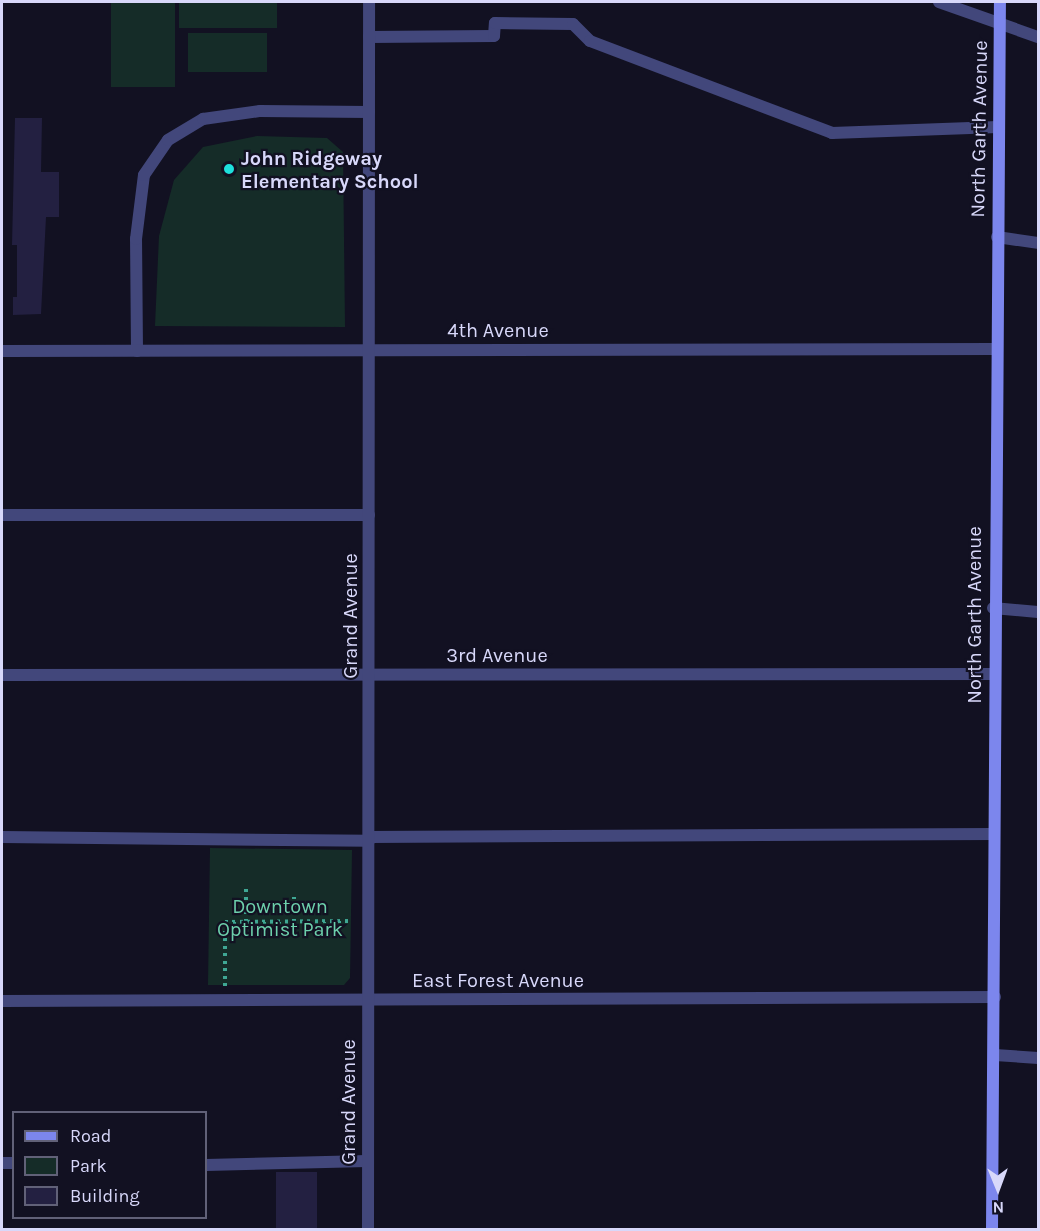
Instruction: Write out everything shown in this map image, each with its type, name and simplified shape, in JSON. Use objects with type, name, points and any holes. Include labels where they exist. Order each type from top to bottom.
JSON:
[{"type":"street","name":"Grand Avenue","points":[[368,1230],[369,2]]},
{"type":"street","points":[[939,2],[1038,37]]},
{"type":"street","name":"North Garth Avenue","points":[[992,1230],[995,1055],[993,608],[1000,2]]},
{"type":"street","points":[[369,37],[494,36],[495,23],[573,24],[590,41],[832,133],[998,127]]},
{"type":"street","points":[[137,351],[136,239],[144,175],[168,140],[203,119],[260,111],[369,112]]},
{"type":"street","points":[[997,237],[1038,243]]},
{"type":"street","name":"4th Avenue","points":[[2,351],[995,349]]},
{"type":"street","points":[[2,515],[369,515]]},
{"type":"street","points":[[993,608],[1038,612]]},
{"type":"street","name":"3rd Avenue","points":[[2,675],[993,674]]},
{"type":"street","points":[[2,837],[369,839],[994,834]]},
{"type":"street","name":"East Forest Avenue","points":[[2,1001],[995,997]]},
{"type":"street","points":[[995,1055],[1038,1058]]},
{"type":"street","points":[[207,1164],[367,1161]]},
{"type":"path","points":[[246,888],[246,922]]},
{"type":"path","points":[[294,897],[294,922]]},
{"type":"path","points":[[225,1001],[225,922],[368,920]]},
{"type":"green space","points":[[111,2],[175,2],[175,87],[111,87]]},
{"type":"green space","points":[[179,2],[277,2],[277,28],[179,28]]},
{"type":"green space","points":[[188,33],[267,33],[267,72],[188,72]]},
{"type":"green space","points":[[257,136],[327,138],[343,152],[345,327],[155,326],[159,236],[174,180],[203,147]]},
{"type":"green space","name":"Downtown Optimist Park","points":[[210,848],[352,850],[350,978],[344,985],[208,985]]},
{"type":"building","points":[[15,118],[42,118],[41,172],[59,172],[59,217],[46,217],[41,314],[13,315],[13,297],[17,297],[17,245],[12,245]]},
{"type":"building","points":[[276,1172],[317,1172],[317,1230],[276,1230]]},
{"type":"place","name":"John Ridgeway Elementary School","points":[[229,169]]}]
